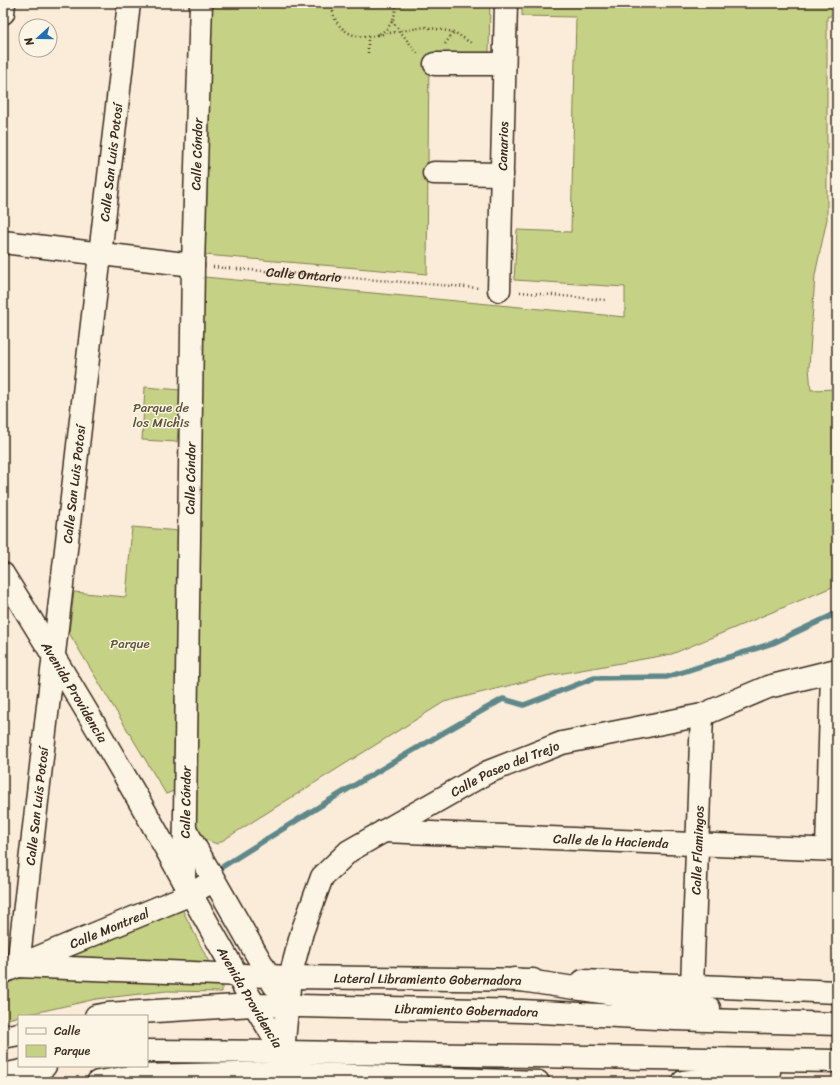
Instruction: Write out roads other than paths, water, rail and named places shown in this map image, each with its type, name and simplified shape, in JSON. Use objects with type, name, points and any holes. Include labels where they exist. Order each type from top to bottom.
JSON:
[{"type":"main road","points":[[3,13],[4,3]]},
{"type":"main road","name":"Calle San Luis Potosí","points":[[11,969],[54,655],[129,3]]},
{"type":"main road","name":"Calle Cóndor","points":[[188,887],[185,828],[193,265],[201,3]]},
{"type":"main road","name":"Canarios","points":[[499,290],[506,3]]},
{"type":"main road","points":[[427,59],[504,64]]},
{"type":"main road","points":[[434,173],[502,174]]},
{"type":"main road","points":[[3,242],[193,265]]},
{"type":"main road","name":"Avenida Providencia","points":[[3,574],[54,655],[145,811],[253,1005],[283,1052]]},
{"type":"main road","points":[[832,850],[834,671]]},
{"type":"main road","name":"Calle Paseo del Trejo","points":[[287,1006],[290,977],[302,932],[322,877],[349,851],[488,772],[562,744],[702,715],[768,687],[834,671]]},
{"type":"main road","name":"Calle Flamingos","points":[[692,986],[702,715]]},
{"type":"main road","points":[[145,811],[185,828]]},
{"type":"main road","name":"Avenida Providencia","points":[[185,828],[287,1006],[283,1052]]},
{"type":"main road","name":"Calle de la Hacienda","points":[[384,831],[832,850]]},
{"type":"main road","name":"Calle Montreal","points":[[11,969],[188,887],[214,880]]},
{"type":"main road","name":"Lateral Libramiento Gobernadora","points":[[11,969],[269,975],[290,977],[514,979],[837,992]]},
{"type":"main road","points":[[514,979],[807,1023]]},
{"type":"main road","name":"Libramiento Gobernadora","points":[[102,1015],[253,1005],[522,1011],[675,1019],[837,1024]]},
{"type":"main road","points":[[3,1037],[18,1034]]},
{"type":"main road","points":[[148,1051],[837,1062]]},
{"type":"main road","points":[[279,1077],[283,1052]]},
{"type":"main road","points":[[683,1082],[837,1062]]},
{"type":"main road","points":[[3,1075],[40,1067]]},
{"type":"main road","points":[[98,1082],[136,1079],[279,1077],[538,1082]]},
{"type":"waterway","points":[[219,869],[360,782],[503,699],[524,705],[594,678],[667,677],[773,643],[837,613]]},
{"type":"park label","name":"Parque de los Michis","points":[[161,414]]},
{"type":"park label","name":"Parque","points":[[130,643]]}]
